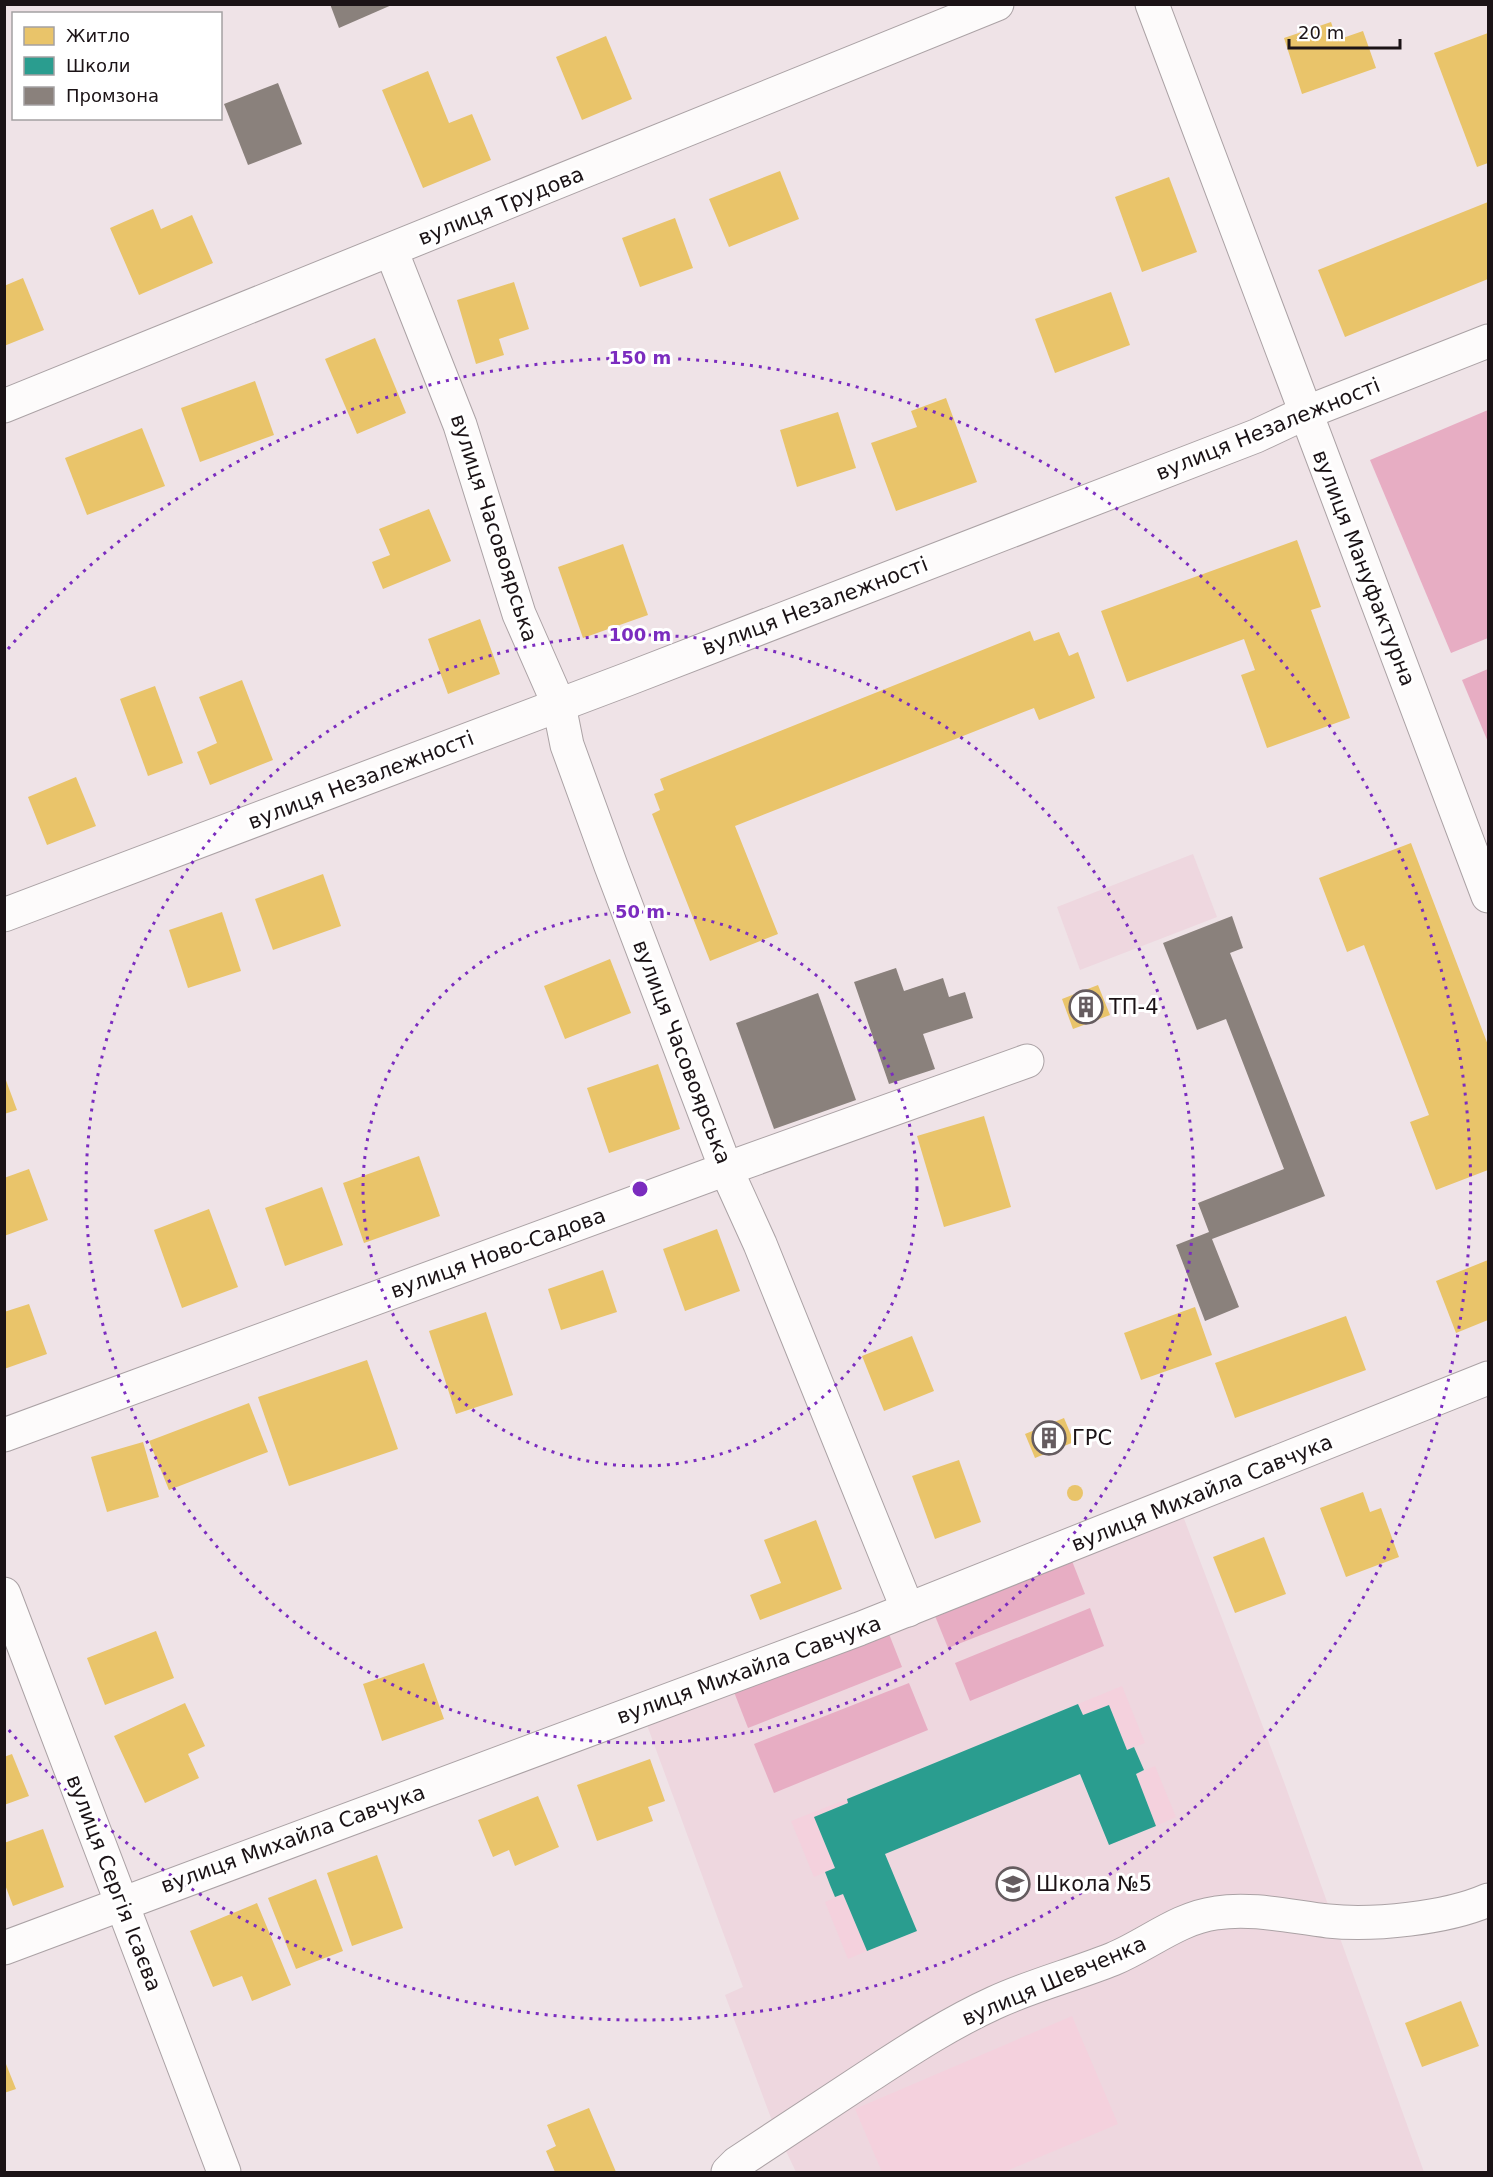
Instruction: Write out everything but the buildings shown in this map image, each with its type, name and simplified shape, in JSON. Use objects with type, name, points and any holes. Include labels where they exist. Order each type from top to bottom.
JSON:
[{"type":"street","name":"вулиця Трудова","points":[[4,406],[997,4]]},
{"type":"street","name":"вулиця Мануфактурна","points":[[1152,4],[1488,896]]},
{"type":"street","name":"вулиця Часовоярська","points":[[391,250],[460,425],[519,614],[559,705],[571,756],[726,1169],[760,1244],[908,1610]]},
{"type":"street","name":"вулиця Незалежності","points":[[4,915],[559,705],[1256,436],[1305,413],[1488,341]]},
{"type":"street","name":"вулиця Ново-Садова","points":[[4,1435],[726,1169],[1027,1061]]},
{"type":"street","name":"вулиця Михайла Савчука","points":[[4,1948],[908,1610],[1488,1378]]},
{"type":"street","name":"вулиця Сергія Ісаєва","points":[[4,1594],[224,2172]]},
{"type":"street","name":"вулиця Шевченка","points":[[728,2172],[737,2163],[804,2118],[936,2033],[1034,1985],[1115,1958],[1178,1925],[1214,1913],[1236,1911],[1331,1922],[1394,1921],[1488,1900]]},
{"type":"shaded area","points":[[1488,410],[1488,638],[1451,653],[1370,460]]},
{"type":"shaded area","points":[[1488,669],[1488,742],[1462,680]]},
{"type":"shaded area","points":[[1193,854],[1217,917],[1080,970],[1057,907]]},
{"type":"shaded area","name":"Школа №5","points":[[1183,1516],[1284,1782],[1424,2172],[796,2172],[774,2126],[725,1995],[743,1987],[647,1725]]},
{"type":"shaded area","points":[[1072,1561],[1085,1594],[948,1648],[935,1616]]},
{"type":"shaded area","points":[[1090,1608],[1104,1646],[970,1701],[955,1663]]},
{"type":"shaded area","points":[[889,1634],[902,1667],[748,1728],[734,1692]]},
{"type":"shaded area","points":[[909,1683],[928,1730],[774,1793],[754,1744]]},
{"type":"shaded area","points":[[1122,1686],[1145,1743],[1127,1750],[1109,1705],[1083,1715],[1078,1704]]},
{"type":"shaded area","points":[[1155,1766],[1176,1817],[1156,1826],[1136,1774]]},
{"type":"shaded area","points":[[847,1799],[848,1803],[814,1817],[835,1868],[814,1877],[791,1821]]},
{"type":"shaded area","points":[[843,1894],[867,1951],[848,1959],[825,1902]]},
{"type":"shaded area","points":[[1072,2016],[1118,2124],[1004,2172],[882,2172],[855,2109]]},
{"type":"place","name":"ТП-4","points":[[1086,1007]]},
{"type":"place","name":"ГРС","points":[[1049,1438]]},
{"type":"place","name":"Школа №5","points":[[1013,1884]]}]
